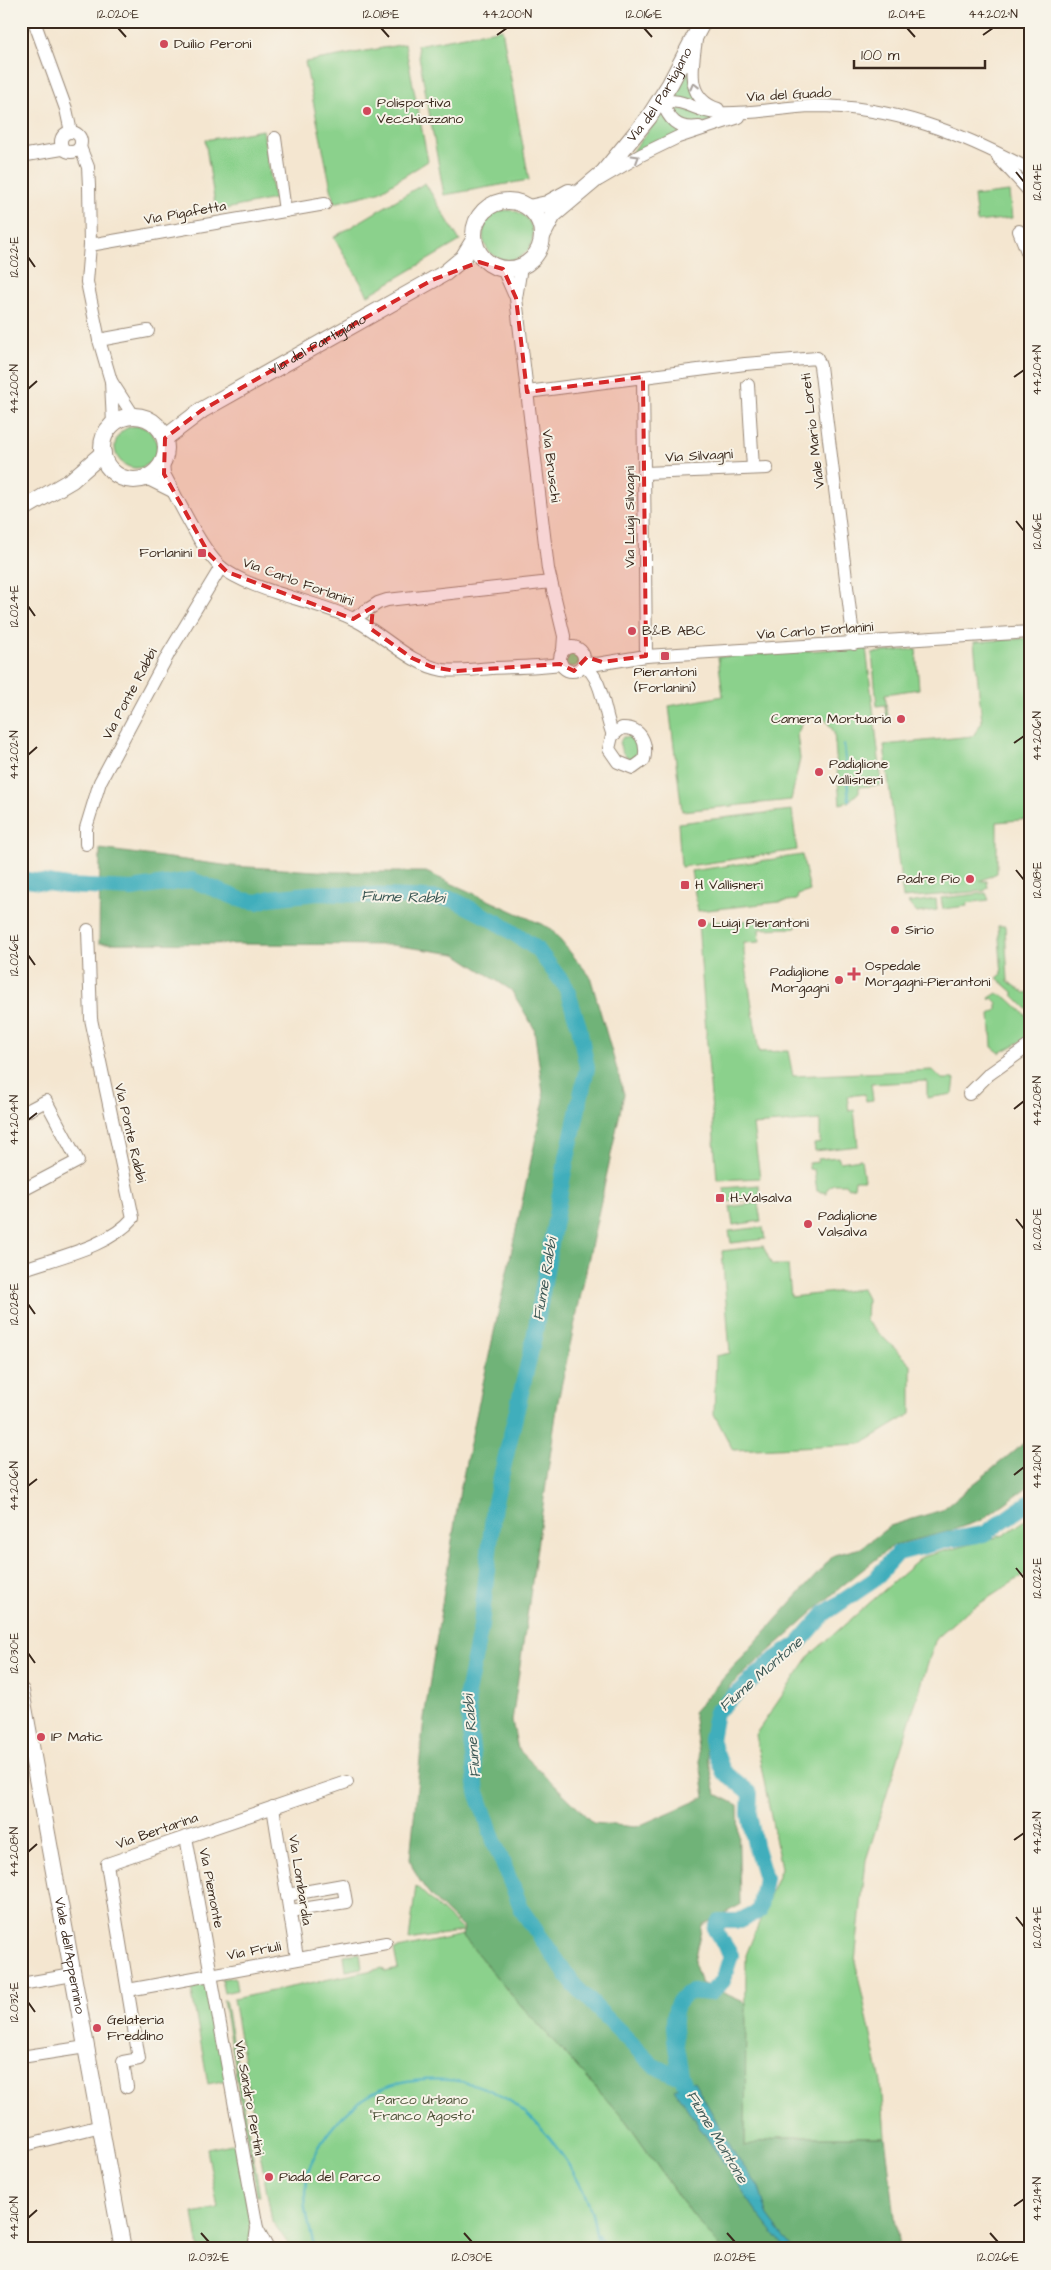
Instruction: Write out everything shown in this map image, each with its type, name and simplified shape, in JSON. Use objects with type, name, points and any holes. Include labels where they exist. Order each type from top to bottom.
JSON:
[{"type":"main road","name":"Via del Partigiano","points":[[542,236],[553,215],[594,182],[661,100],[700,28]]},
{"type":"main road","name":"Via del Partigiano","points":[[529,208],[559,199],[590,178],[620,152]]},
{"type":"main road","points":[[511,201],[529,208],[537,216],[542,236],[536,254],[521,267],[503,269],[486,262],[476,248],[474,240],[477,220],[491,206],[511,201]]},
{"type":"main road","name":"Via del Partigiano","points":[[165,438],[202,410],[432,280],[463,258],[474,240]]},
{"type":"main road","name":"Via del Partigiano","points":[[432,280],[472,264],[486,262]]},
{"type":"main road","name":"Via del Partigiano","points":[[155,423],[202,410]]},
{"type":"main road","points":[[133,415],[148,418],[155,423],[165,438],[167,446],[163,462],[153,474],[146,478],[128,479],[112,471],[102,453],[104,437],[113,424],[122,418],[133,415]]},
{"type":"main road","points":[[21,510],[72,480],[102,453]]},
{"type":"main road","points":[[72,480],[112,471]]},
{"type":"main road","name":"Viale dell'Appennino","points":[[21,1691],[123,2249]]},
{"type":"street","points":[[34,21],[66,109],[71,132]]},
{"type":"street","points":[[700,28],[692,74],[693,87],[697,96],[704,103],[730,113]]},
{"type":"street","points":[[661,100],[666,113],[675,123],[686,129],[709,126]]},
{"type":"street","name":"Via del Guado","points":[[661,100],[680,102],[706,111],[730,113],[812,106],[880,112],[920,121],[963,136],[1030,170]]},
{"type":"street","points":[[594,182],[660,145],[709,126],[753,112]]},
{"type":"street","points":[[21,156],[72,149],[80,137],[71,132],[65,133],[61,138],[72,149],[89,186],[90,245],[87,282],[99,340],[111,381],[113,424]]},
{"type":"street","points":[[275,138],[286,211]]},
{"type":"street","points":[[992,151],[1030,192]]},
{"type":"street","name":"Via Pigafetta","points":[[90,245],[325,204]]},
{"type":"street","points":[[1019,230],[1030,259]]},
{"type":"street","name":"Via Bruschi","points":[[521,267],[516,298],[551,582],[564,636],[578,658]]},
{"type":"street","name":"Via Bruschi","points":[[503,269],[516,298]]},
{"type":"street","points":[[99,340],[148,331]]},
{"type":"street","name":"Viale Mario Loreti","points":[[527,392],[813,356],[819,359],[854,644]]},
{"type":"street","name":"Via Luigi Silvagni","points":[[643,377],[646,656]]},
{"type":"street","points":[[111,381],[133,415]]},
{"type":"street","name":"Via Silvagni","points":[[748,385],[753,468]]},
{"type":"street","name":"Via Carlo Forlanini","points":[[163,462],[164,474],[209,554],[221,567],[249,582],[329,608],[371,629],[418,661],[443,670],[561,664]]},
{"type":"street","name":"Via Silvagni","points":[[645,473],[767,468]]},
{"type":"street","points":[[146,478],[174,492]]},
{"type":"street","name":"Via Ponte Rabbi","points":[[86,844],[86,828],[100,782],[169,652],[221,567]]},
{"type":"street","points":[[353,619],[387,600],[551,582]]},
{"type":"street","points":[[371,629],[373,607]]},
{"type":"street","name":"Via Carlo Forlanini","points":[[578,658],[602,662],[646,656],[1030,632]]},
{"type":"street","points":[[578,658],[568,671],[561,664],[560,657],[578,658],[597,683],[605,709],[618,731]]},
{"type":"street","name":"Via Ponte Rabbi","points":[[21,1270],[102,1242],[122,1231],[133,1218],[91,1019],[88,930]]},
{"type":"street","points":[[969,1094],[988,1075],[1030,1046]]},
{"type":"street","points":[[21,1114],[46,1101],[78,1161],[21,1191]]},
{"type":"street","name":"Via Bertarina","points":[[127,2087],[123,2062],[139,2059],[107,1864],[346,1782]]},
{"type":"street","name":"Via Lombardia","points":[[273,1807],[297,1958]]},
{"type":"street","name":"Via Piemonte","points":[[186,1837],[211,1973]]},
{"type":"street","points":[[287,1895],[343,1885],[346,1902],[290,1911]]},
{"type":"street","name":"Via Friuli","points":[[128,1990],[211,1973],[386,1943]]},
{"type":"street","name":"Via Sandro Pertini","points":[[211,1973],[257,2228],[268,2249]]},
{"type":"street","points":[[21,1984],[73,1975]]},
{"type":"street","points":[[21,2057],[86,2047]]},
{"type":"street","points":[[21,2146],[101,2126]]},
{"type":"street","name":"Via Sandro Pertini","points":[[254,2249],[257,2228]]},
{"type":"highlighted area","points":[[479,262],[503,269],[516,298],[527,392],[643,377],[646,656],[602,662],[587,657],[574,671],[560,664],[456,671],[432,667],[412,658],[371,629],[373,607],[353,619],[227,572],[209,554],[164,474],[165,438],[202,410],[432,280]]},
{"type":"green space","points":[[502,29],[529,180],[444,195],[417,45]]},
{"type":"green space","name":"Polisportiva Vecchiazzano","points":[[405,44],[428,161],[379,192],[334,203],[305,62]]},
{"type":"green space","points":[[688,69],[703,108],[673,98]]},
{"type":"green space","points":[[667,106],[724,118],[707,123],[685,124],[673,115]]},
{"type":"green space","points":[[662,113],[686,132],[627,159]]},
{"type":"green space","points":[[263,130],[274,199],[216,211],[205,140]]},
{"type":"green space","points":[[425,183],[460,241],[368,295],[334,237]]},
{"type":"green space","points":[[1009,192],[1012,218],[977,222],[974,196]]},
{"type":"green space","points":[[508,210],[522,214],[529,221],[533,235],[529,249],[522,256],[508,260],[494,256],[487,249],[483,235],[487,221],[494,214]]},
{"type":"green space","points":[[140,426],[148,429],[154,435],[157,447],[154,459],[148,465],[132,468],[124,465],[118,459],[115,443],[118,435],[124,429]]},
{"type":"green space","points":[[1030,638],[1030,819],[997,822],[997,873],[980,881],[987,881],[988,888],[984,891],[903,898],[884,745],[973,736],[982,722],[974,642]]},
{"type":"green space","points":[[866,647],[882,785],[859,787],[859,792],[848,802],[840,804],[834,732],[825,719],[813,717],[804,720],[797,734],[800,759],[791,800],[682,811],[669,706],[723,696],[718,657]]},
{"type":"green space","points":[[916,649],[919,689],[885,694],[888,717],[886,717],[885,705],[877,706],[872,653]]},
{"type":"green space","points":[[569,651],[575,651],[580,656],[578,665],[569,667],[564,662],[564,656]]},
{"type":"green space","points":[[623,737],[630,737],[637,743],[639,754],[633,760],[624,754],[620,747]]},
{"type":"green space","points":[[792,810],[797,850],[681,867],[678,823]]},
{"type":"green space","points":[[100,849],[231,866],[333,872],[426,872],[550,928],[590,976],[624,1094],[558,1401],[512,1721],[518,1749],[593,1823],[636,1827],[705,1797],[693,1712],[834,1555],[861,1548],[890,1526],[942,1510],[1030,1438],[1030,1485],[982,1520],[947,1532],[894,1545],[842,1586],[730,1686],[706,1748],[716,1794],[738,1805],[740,1905],[702,1925],[694,1962],[701,1983],[746,2003],[745,2147],[779,2137],[885,2137],[899,2249],[721,2249],[681,2200],[626,2121],[508,1991],[462,1935],[464,1929],[425,1889],[410,1859],[424,1718],[460,1490],[544,1100],[534,1028],[511,990],[456,954],[392,945],[99,943]]},
{"type":"green space","points":[[802,855],[810,891],[798,895],[797,900],[698,911],[691,871]]},
{"type":"green space","points":[[986,893],[989,900],[967,903],[967,906],[943,909],[941,898]]},
{"type":"green space","points":[[936,899],[937,910],[917,913],[908,903]]},
{"type":"green space","points":[[796,919],[796,928],[759,929],[760,942],[744,943],[759,1052],[788,1051],[793,1076],[933,1070],[942,1079],[955,1079],[953,1094],[927,1098],[927,1081],[871,1084],[873,1100],[866,1101],[865,1094],[847,1096],[849,1111],[854,1110],[858,1146],[815,1151],[814,1144],[820,1143],[820,1120],[753,1125],[760,1178],[717,1180],[698,922]]},
{"type":"green space","points":[[998,926],[1005,926],[1008,981],[1025,993],[1030,992],[1030,1012],[1013,995],[1013,992],[997,978],[1002,974]]},
{"type":"green space","points":[[997,993],[1009,999],[1030,1019],[1029,1037],[1000,1053],[992,1047],[990,1014],[997,1010],[997,1003],[992,998],[990,1000],[989,998]]},
{"type":"green space","points":[[838,1157],[840,1162],[861,1159],[864,1180],[855,1180],[854,1187],[848,1188],[845,1184],[833,1184],[827,1189],[827,1193],[817,1191],[814,1170],[809,1169],[809,1163],[818,1162],[818,1159]]},
{"type":"green space","points":[[759,1185],[760,1199],[726,1202],[724,1188]]},
{"type":"green space","points":[[758,1203],[761,1221],[733,1225],[730,1207]]},
{"type":"green space","points":[[763,1227],[765,1239],[731,1243],[729,1231]]},
{"type":"green space","points":[[763,1246],[772,1265],[788,1265],[791,1297],[862,1289],[867,1299],[866,1321],[911,1364],[911,1414],[861,1444],[733,1450],[714,1414],[716,1356],[730,1353],[722,1251]]},
{"type":"green space","points":[[1030,1517],[1030,1571],[962,1615],[936,1638],[866,1860],[855,1961],[881,2082],[885,2137],[779,2137],[745,2148],[746,1955],[781,1868],[755,1735],[810,1655],[922,1557],[1004,1535]]},
{"type":"green space","points":[[416,1886],[463,1931],[409,1940]]},
{"type":"green space","name":"Parco Urbano \"Franco Agosto\"","points":[[462,1935],[508,1991],[626,2121],[681,2200],[721,2249],[292,2249],[272,2221],[233,1999],[383,1968],[385,1972],[398,1969],[394,1950]]},
{"type":"green space","points":[[360,1953],[362,1968],[346,1971],[344,1955]]},
{"type":"green space","points":[[235,1977],[237,1990],[224,1993],[221,1979]]},
{"type":"green space","points":[[209,1981],[227,2080],[208,2084],[190,1982]]},
{"type":"green space","points":[[223,2000],[225,2000],[260,2195],[257,2195]]},
{"type":"green space","points":[[237,2143],[252,2233],[250,2249],[199,2249],[193,2213],[218,2208],[207,2149]]},
{"type":"water","points":[[694,2081],[736,2156],[759,2187],[768,2216],[793,2249],[786,2249],[756,2211],[674,2089]]},
{"type":"waterway","points":[[844,745],[846,768]]},
{"type":"waterway","points":[[847,778],[849,800]]},
{"type":"waterway","name":"Fiume Rabbi","points":[[21,879],[67,886],[132,889],[192,880],[242,900],[258,902],[270,898],[318,893],[452,899],[497,922],[537,949],[566,987],[579,1027],[587,1068],[563,1176],[534,1338],[494,1506],[481,1626],[467,1694],[470,1732],[477,1792],[495,1844],[523,1912],[574,1985],[653,2065],[673,2075],[681,2075]]},
{"type":"waterway","name":"Fiume Montone","points":[[684,2083],[675,2041],[674,2017],[677,2006],[682,1997],[691,1992],[710,1993],[723,1981],[731,1955],[715,1930],[719,1921],[739,1921],[759,1911],[765,1878],[755,1845],[749,1814],[750,1793],[723,1771],[711,1740],[716,1712],[775,1659],[798,1644],[825,1613],[874,1580],[898,1553],[952,1539],[984,1534],[1030,1502]]},
{"type":"waterway","points":[[315,2249],[305,2200],[307,2176],[313,2158],[334,2125],[348,2111],[380,2090],[410,2081],[437,2079],[463,2082],[488,2089],[520,2108],[537,2124],[559,2151],[584,2192],[595,2225],[597,2249]]},
{"type":"waterway","points":[[598,2235],[604,2249]]},
{"type":"place","name":"Duilio Peroni","points":[[164,44]]},
{"type":"place","name":"Polisportiva Vecchiazzano","points":[[367,111]]},
{"type":"place","name":"Forlanini","points":[[202,553]]},
{"type":"place","name":"B&B ABC","points":[[632,631]]},
{"type":"place","name":"Pierantoni (Forlanini)","points":[[665,656]]},
{"type":"place","name":"Camera Mortuaria","points":[[901,719]]},
{"type":"place","name":"Padiglione Vallisneri","points":[[819,772]]},
{"type":"place","name":"Padre Pio","points":[[970,879]]},
{"type":"place","name":"H Vallisneri","points":[[685,885]]},
{"type":"place","name":"Luigi Pierantoni","points":[[702,923]]},
{"type":"place","name":"Sirio","points":[[895,930]]},
{"type":"place","name":"Ospedale Morgagni-Pierantoni","points":[[854,974]]},
{"type":"place","name":"Padiglione Morgagni","points":[[839,980]]},
{"type":"place","name":"H-Valsalva","points":[[720,1198]]},
{"type":"place","name":"Padiglione Valsalva","points":[[808,1224]]},
{"type":"place","name":"IP Matic","points":[[41,1737]]},
{"type":"place","name":"Gelateria Freddino","points":[[97,2028]]},
{"type":"place","name":"Piada del Parco","points":[[269,2177]]}]
